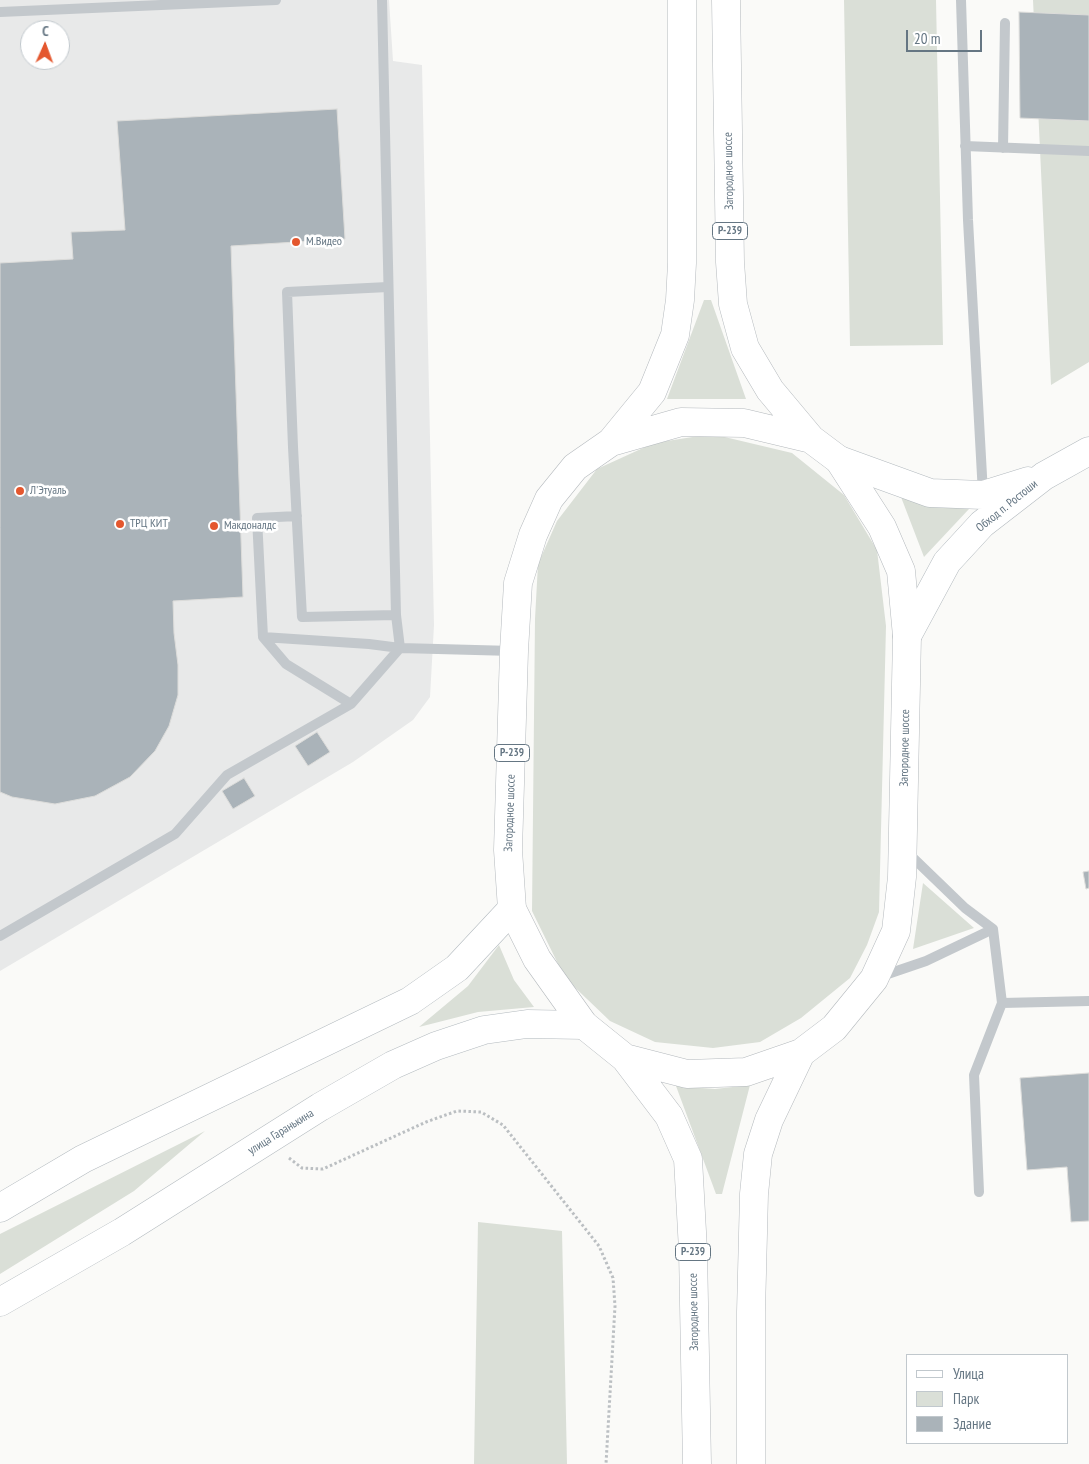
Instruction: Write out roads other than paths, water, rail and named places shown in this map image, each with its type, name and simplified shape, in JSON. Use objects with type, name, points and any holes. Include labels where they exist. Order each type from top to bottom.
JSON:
[{"type":"main road","name":"Загородное шоссе","points":[[682,0],[682,263],[680,300],[675,335],[652,392],[611,442],[575,467],[549,498],[533,535],[518,583],[508,850],[512,909],[537,959],[584,1025],[625,1058],[669,1116],[688,1159],[693,1250],[697,1464]]},
{"type":"main road","name":"Загородное шоссе","points":[[625,1058],[687,1074],[746,1072],[801,1053],[834,1028],[874,979],[896,932],[902,877],[904,849],[906,636],[901,571],[882,527],[839,460],[811,439],[770,390],[745,348],[734,304],[730,262],[726,0]]},
{"type":"main road","name":"Загородное шоссе","points":[[611,442],[681,422],[744,423],[811,439]]},
{"type":"main road","name":"Обход п. Ростоши","points":[[906,636],[948,562],[982,524],[1044,476],[1089,450]]},
{"type":"main road","name":"Обход п. Ростоши","points":[[839,460],[930,493],[983,496],[1044,476]]},
{"type":"main road","points":[[0,1208],[84,1160],[410,1001],[457,968],[512,909]]},
{"type":"main road","name":"улица Гаранькина","points":[[0,1302],[122,1232],[320,1107],[393,1065],[436,1046],[484,1030],[527,1024],[584,1025]]},
{"type":"main road","name":"Загородное шоссе","points":[[751,1464],[753,1204],[758,1154],[769,1120],[801,1053]]},
{"type":"lane","points":[[0,12],[276,0]]},
{"type":"lane","points":[[0,936],[176,834],[227,776],[351,704],[400,648],[396,615],[382,0]]},
{"type":"lane","points":[[961,0],[968,220],[983,496]]},
{"type":"lane","points":[[1003,148],[1005,23]]},
{"type":"lane","points":[[965,146],[1089,151]]},
{"type":"lane","points":[[388,287],[287,292],[302,618],[396,615]]},
{"type":"lane","points":[[297,516],[257,518],[264,637],[286,664],[351,704]]},
{"type":"lane","points":[[264,637],[400,648],[514,651]]},
{"type":"lane","points":[[904,849],[964,908],[993,928],[1002,1003],[974,1075],[979,1192]]},
{"type":"lane","points":[[874,979],[926,960],[993,928]]},
{"type":"lane","points":[[1002,1003],[1089,1001]]},
{"type":"place","name":"М.Видео","points":[[296,242]]},
{"type":"place","name":"Л'Этуаль","points":[[20,491]]},
{"type":"place","name":"ТРЦ КИТ","points":[[120,524]]},
{"type":"place","name":"Макдоналдс","points":[[214,526]]}]
